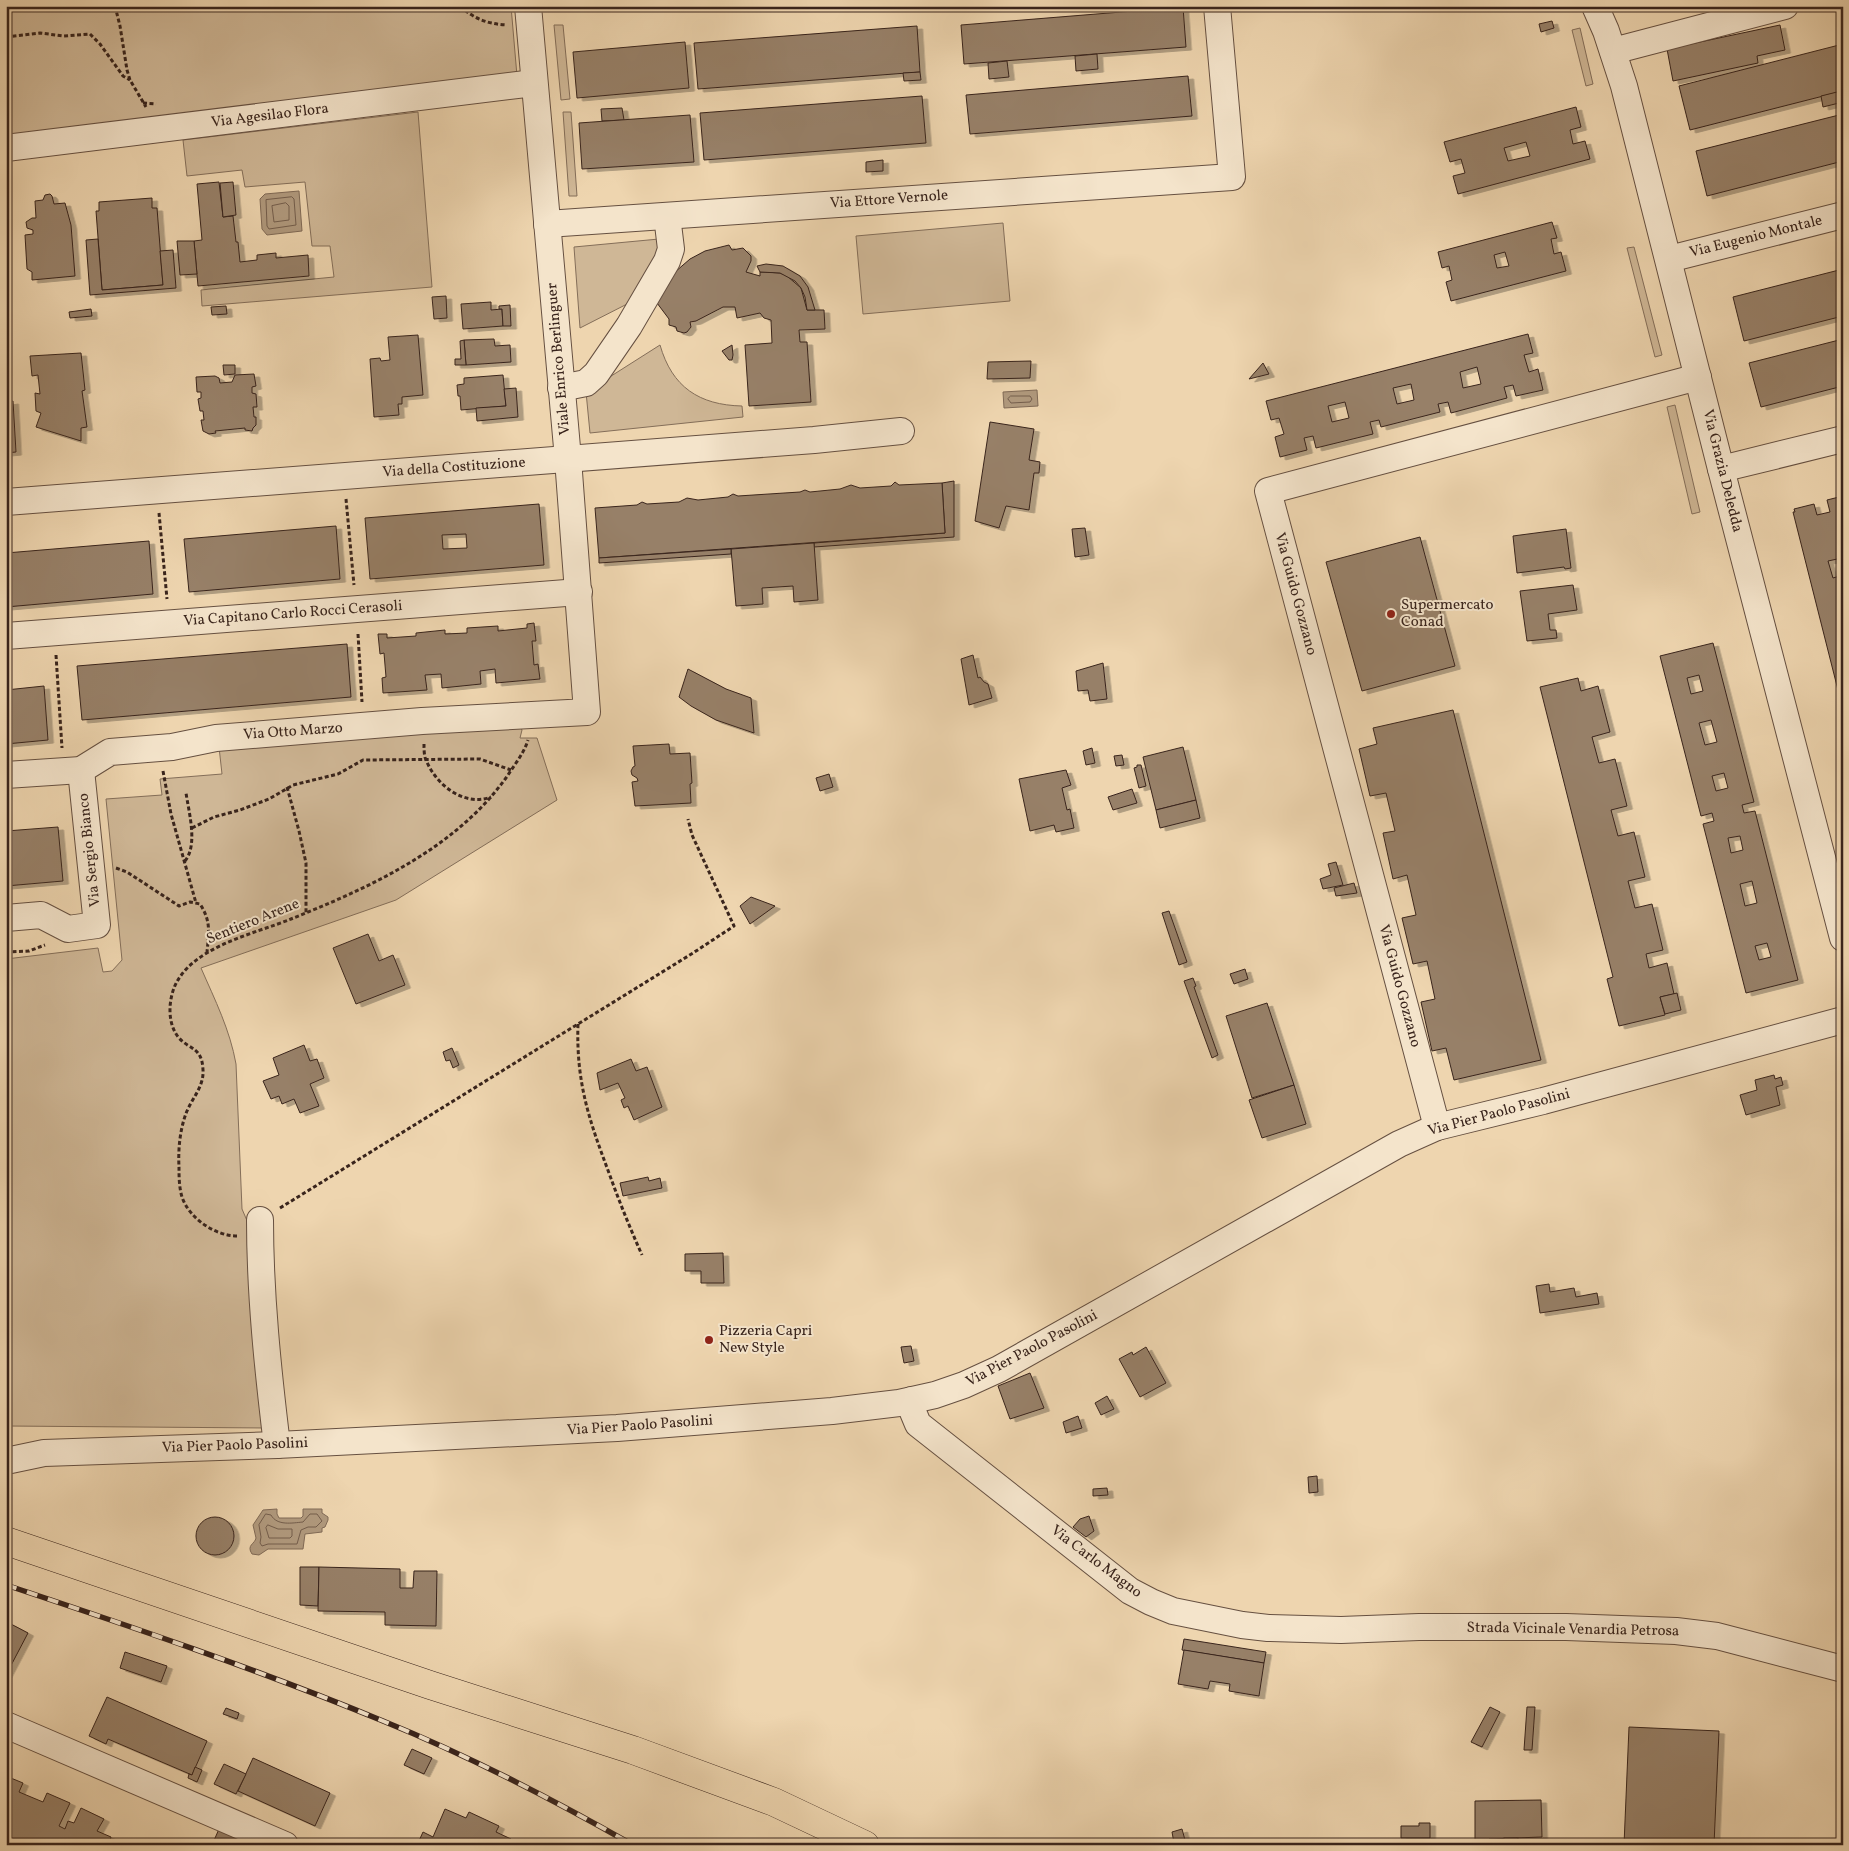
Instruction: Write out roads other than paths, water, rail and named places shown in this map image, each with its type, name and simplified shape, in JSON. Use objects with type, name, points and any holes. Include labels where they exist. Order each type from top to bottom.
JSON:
[{"type":"main road","points":[[6,1541],[430,1686],[633,1750],[774,1802],[865,1845]]},
{"type":"street","name":"Via Ettore Vernole","points":[[547,224],[1232,177],[1217,6]]},
{"type":"street","name":"Via Grazia Deledda","points":[[1595,6],[1613,51],[1624,86],[1843,938]]},
{"type":"street","points":[[1613,51],[1785,6]]},
{"type":"street","name":"Viale Enrico Berlinguer","points":[[536,7],[534,83],[568,459],[587,712]]},
{"type":"street","name":"Via Agesilao Flora","points":[[6,148],[534,83]]},
{"type":"street","points":[[561,388],[586,383],[596,374],[628,326],[667,261],[671,248],[667,216]]},
{"type":"street","name":"Via Eugenio Montale","points":[[1669,260],[1843,216]]},
{"type":"street","name":"Via Guido Gozzano","points":[[1437,1128],[1268,491],[1698,377]]},
{"type":"street","name":"Via della Costituzione","points":[[6,502],[901,432]]},
{"type":"street","points":[[1721,468],[1843,439]]},
{"type":"street","name":"Via Capitano Carlo Rocci Cerasoli","points":[[6,636],[579,592]]},
{"type":"street","name":"Via Otto Marzo","points":[[6,775],[82,770],[110,752],[172,747],[216,738],[422,721],[587,712]]},
{"type":"street","name":"Via Sergio Bianco","points":[[6,918],[41,915],[68,929],[97,925],[82,770]]},
{"type":"street","name":"Via Pier Paolo Pasolini","points":[[6,1448],[44,1453],[277,1445],[618,1428],[832,1411],[935,1395],[964,1385],[999,1369],[1399,1144],[1437,1128],[1571,1094],[1843,1020]]},
{"type":"street","points":[[260,1220],[260,1248],[271,1395],[277,1445]]},
{"type":"street","name":"Via Carlo Magno","points":[[912,1400],[913,1412],[918,1424],[1130,1590],[1151,1602],[1173,1611],[1242,1625],[1268,1628],[1341,1630],[1419,1627]]},
{"type":"street","name":"Via Pier Paolo Pasolini","points":[[6,1461],[44,1453]]},
{"type":"street","name":"Strada Vicinale Venardia Petrosa","points":[[1419,1627],[1595,1628],[1676,1631],[1717,1636],[1843,1669]]},
{"type":"street","points":[[6,1725],[285,1845]]},
{"type":"water","points":[[299,191],[302,231],[267,235],[262,229],[260,199],[265,194]]},
{"type":"water","points":[[1037,390],[1038,406],[1004,408],[1003,392]]},
{"type":"water","points":[[277,1509],[279,1518],[301,1518],[303,1516],[303,1509],[322,1509],[322,1513],[328,1517],[328,1520],[325,1527],[322,1528],[322,1532],[305,1534],[303,1549],[268,1549],[259,1555],[252,1554],[250,1547],[256,1538],[253,1525],[263,1510]]},
{"type":"railway","points":[[6,1585],[290,1684],[415,1734],[510,1779],[633,1845]]},
{"type":"place","name":"Supermercato Conad","points":[[1391,614]]},
{"type":"place","name":"Pizzeria Capri New Style","points":[[709,1340]]}]
